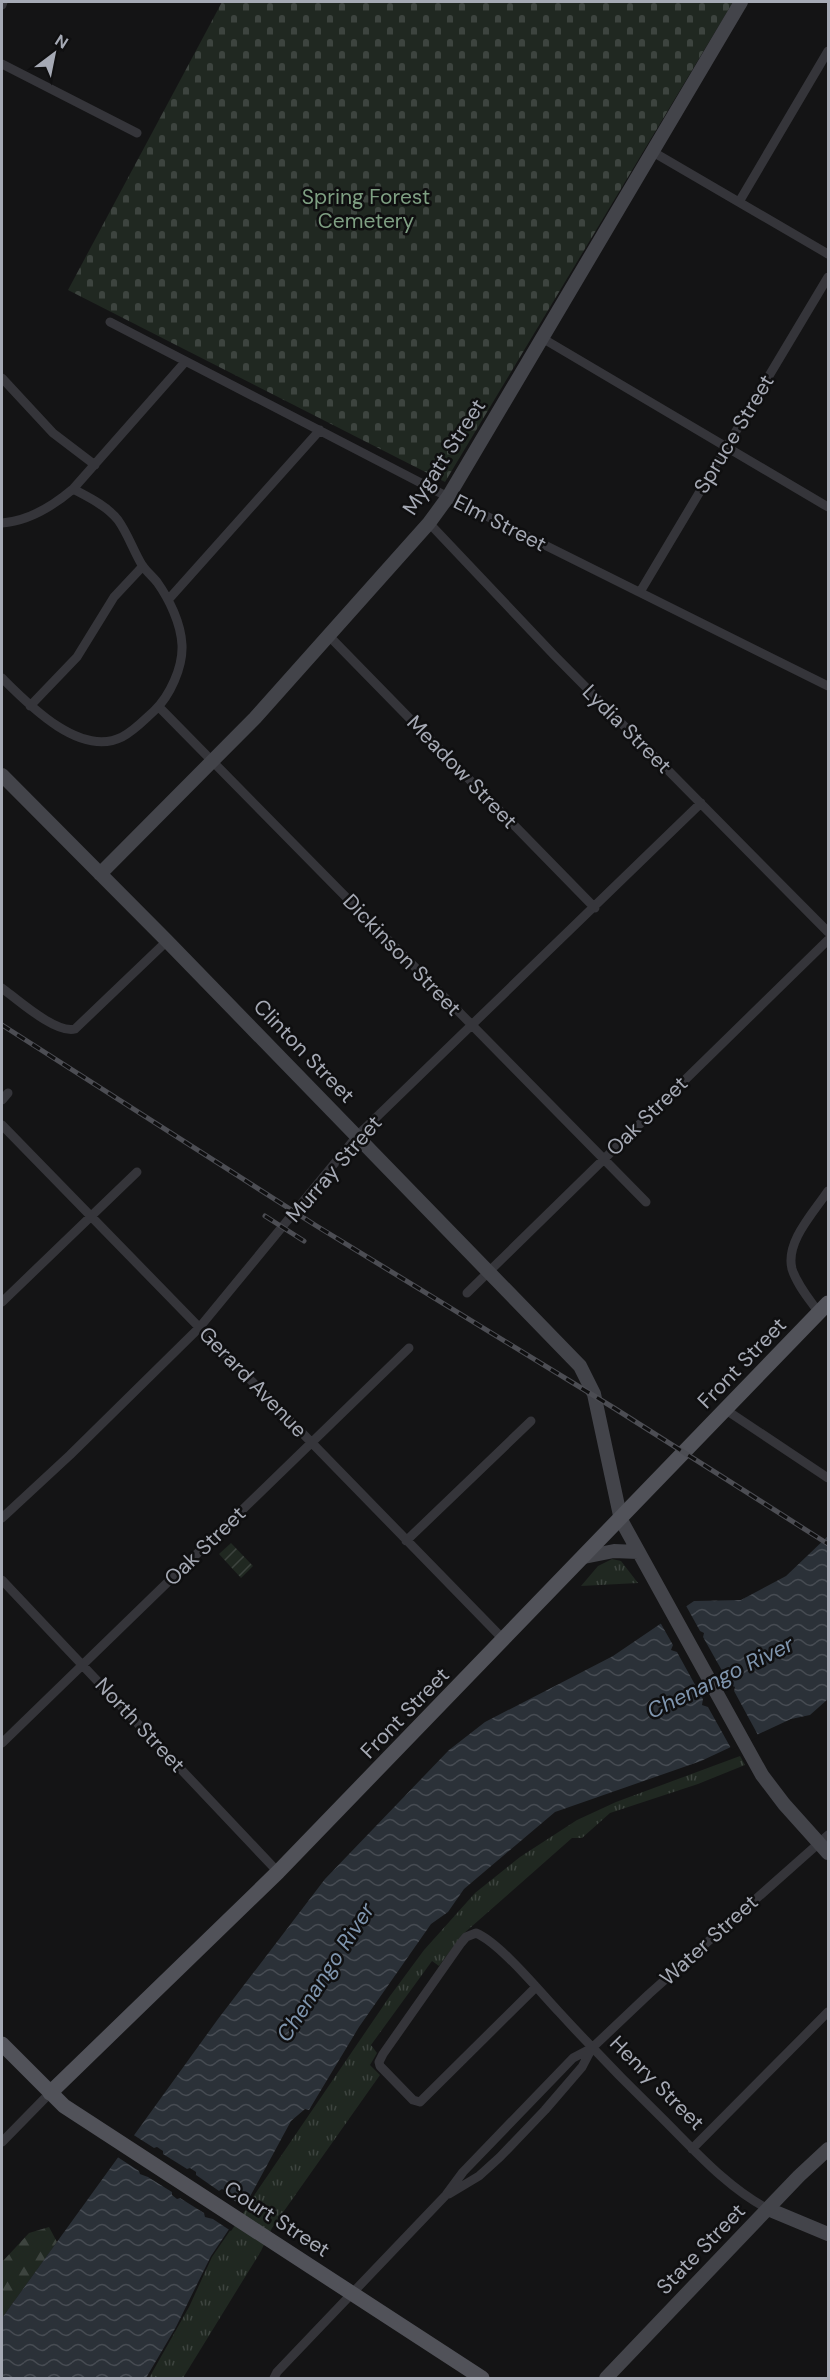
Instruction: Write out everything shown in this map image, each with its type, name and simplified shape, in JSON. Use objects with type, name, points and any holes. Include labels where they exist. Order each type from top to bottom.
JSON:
[{"type":"main road","name":"Front Street","points":[[50,2093],[278,1872],[824,1308]]},
{"type":"main road","name":"Court Street","points":[[2,2044],[64,2106],[351,2293],[473,2376]]},
{"type":"street","name":"Mygatt Street","points":[[100,874],[213,762],[429,524],[448,497],[741,2]]},
{"type":"street","points":[[739,202],[828,51]]},
{"type":"street","points":[[2,64],[136,133]]},
{"type":"street","points":[[653,152],[828,254]]},
{"type":"street","name":"Spruce Street","points":[[640,592],[828,277]]},
{"type":"street","name":"Elm Street","points":[[110,322],[448,497],[828,686]]},
{"type":"street","points":[[542,338],[828,507]]},
{"type":"street","points":[[2,523],[24,519],[58,502],[73,489],[184,362]]},
{"type":"street","points":[[2,378],[53,433],[95,465]]},
{"type":"street","points":[[168,600],[320,430]]},
{"type":"street","points":[[2,678],[30,706],[64,730],[91,740],[110,740],[121,737],[138,726],[159,707],[173,683],[181,660],[182,645],[177,621],[168,600],[143,566],[118,521],[99,504],[73,489]]},
{"type":"street","name":"Lydia Street","points":[[429,524],[828,932]]},
{"type":"street","points":[[30,706],[77,657],[114,597],[143,566]]},
{"type":"street","name":"Meadow Street","points":[[329,636],[595,908]]},
{"type":"street","name":"Dickinson Street","points":[[159,707],[646,1202]]},
{"type":"street","name":"Clinton Street","points":[[2,774],[575,1359],[589,1380],[594,1394],[621,1520],[755,1765],[768,1785],[825,1844]]},
{"type":"street","name":"Murray Street","points":[[2,1518],[200,1328],[357,1136],[701,803]]},
{"type":"street","name":"Oak Street","points":[[466,1293],[828,940]]},
{"type":"street","points":[[2,988],[56,1026],[67,1031],[75,1029],[167,941]]},
{"type":"street","name":"Gerard Avenue","points":[[2,1125],[504,1640]]},
{"type":"street","points":[[2,1302],[137,1172]]},
{"type":"street","points":[[824,1308],[798,1283],[792,1269],[791,1256],[804,1226],[828,1191]]},
{"type":"street","name":"Oak Street","points":[[2,1743],[409,1348]]},
{"type":"street","points":[[726,1410],[828,1478]]},
{"type":"street","points":[[406,1541],[531,1421]]},
{"type":"street","points":[[584,1557],[614,1551],[638,1552]]},
{"type":"street","name":"North Street","points":[[2,1580],[278,1872]]},
{"type":"street","name":"Water Street","points":[[265,2379],[275,2375],[573,2058],[592,2048],[649,1994],[825,1844]]},
{"type":"street","name":"Henry Street","points":[[536,1987],[420,2102],[413,2100],[380,2066],[382,2054],[461,1943],[476,1934],[489,1941],[536,1987],[592,2048],[692,2149],[749,2199],[828,2234]]},
{"type":"street","points":[[692,2149],[828,2012]]},
{"type":"street","name":"Water Street","points":[[446,2195],[479,2176],[500,2157],[582,2067],[592,2048]]},
{"type":"street","name":"Front Street","points":[[2,2142],[50,2093]]},
{"type":"street","name":"State Street","points":[[606,2379],[799,2176],[828,2149]]},
{"type":"green space","name":"Spring Forest Cemetery","points":[[222,2],[733,2],[445,482],[68,290]]},
{"type":"green space","points":[[231,1543],[253,1566],[241,1578],[219,1554]]},
{"type":"green space","points":[[612,1559],[621,1561],[638,1583],[581,1586],[598,1566]]},
{"type":"green space","points":[[740,1756],[745,1765],[698,1784],[610,1813],[582,1838],[572,1838],[462,1935],[439,1966],[432,1961],[371,2045],[377,2053],[370,2065],[380,2075],[272,2228],[261,2251],[183,2378],[149,2378],[189,2307],[212,2257],[390,1996],[424,1950],[475,1893],[520,1857],[577,1820],[616,1802]]},
{"type":"green space","points":[[49,2227],[57,2242],[2,2318],[2,2262],[29,2233]]},
{"type":"water","name":"Chenango River","points":[[828,1536],[828,1699],[810,1715],[791,1719],[701,1761],[555,1812],[464,1889],[448,1912],[431,1924],[359,2027],[309,2110],[305,2109],[291,2121],[246,2204],[211,2256],[176,2327],[146,2378],[2,2378],[2,2318],[218,2019],[325,1879],[449,1750],[485,1722],[613,1656],[694,1601],[741,1600],[786,1576]]},
{"type":"pier","points":[[685,1604],[700,1631],[704,1633],[703,1637],[730,1685],[735,1687],[734,1691],[759,1737],[732,1750],[708,1707],[702,1705],[703,1699],[677,1652],[671,1650],[673,1645],[660,1622]]},
{"type":"pier","points":[[132,2134],[154,2148],[157,2147],[163,2151],[163,2154],[187,2169],[190,2168],[219,2191],[222,2189],[246,2209],[231,2231],[213,2219],[205,2217],[204,2213],[180,2198],[177,2199],[172,2192],[140,2174],[116,2156]]},
{"type":"railway","points":[[2,1025],[315,1225],[614,1408],[828,1544]]},
{"type":"railway","points":[[265,1216],[304,1241]]}]
